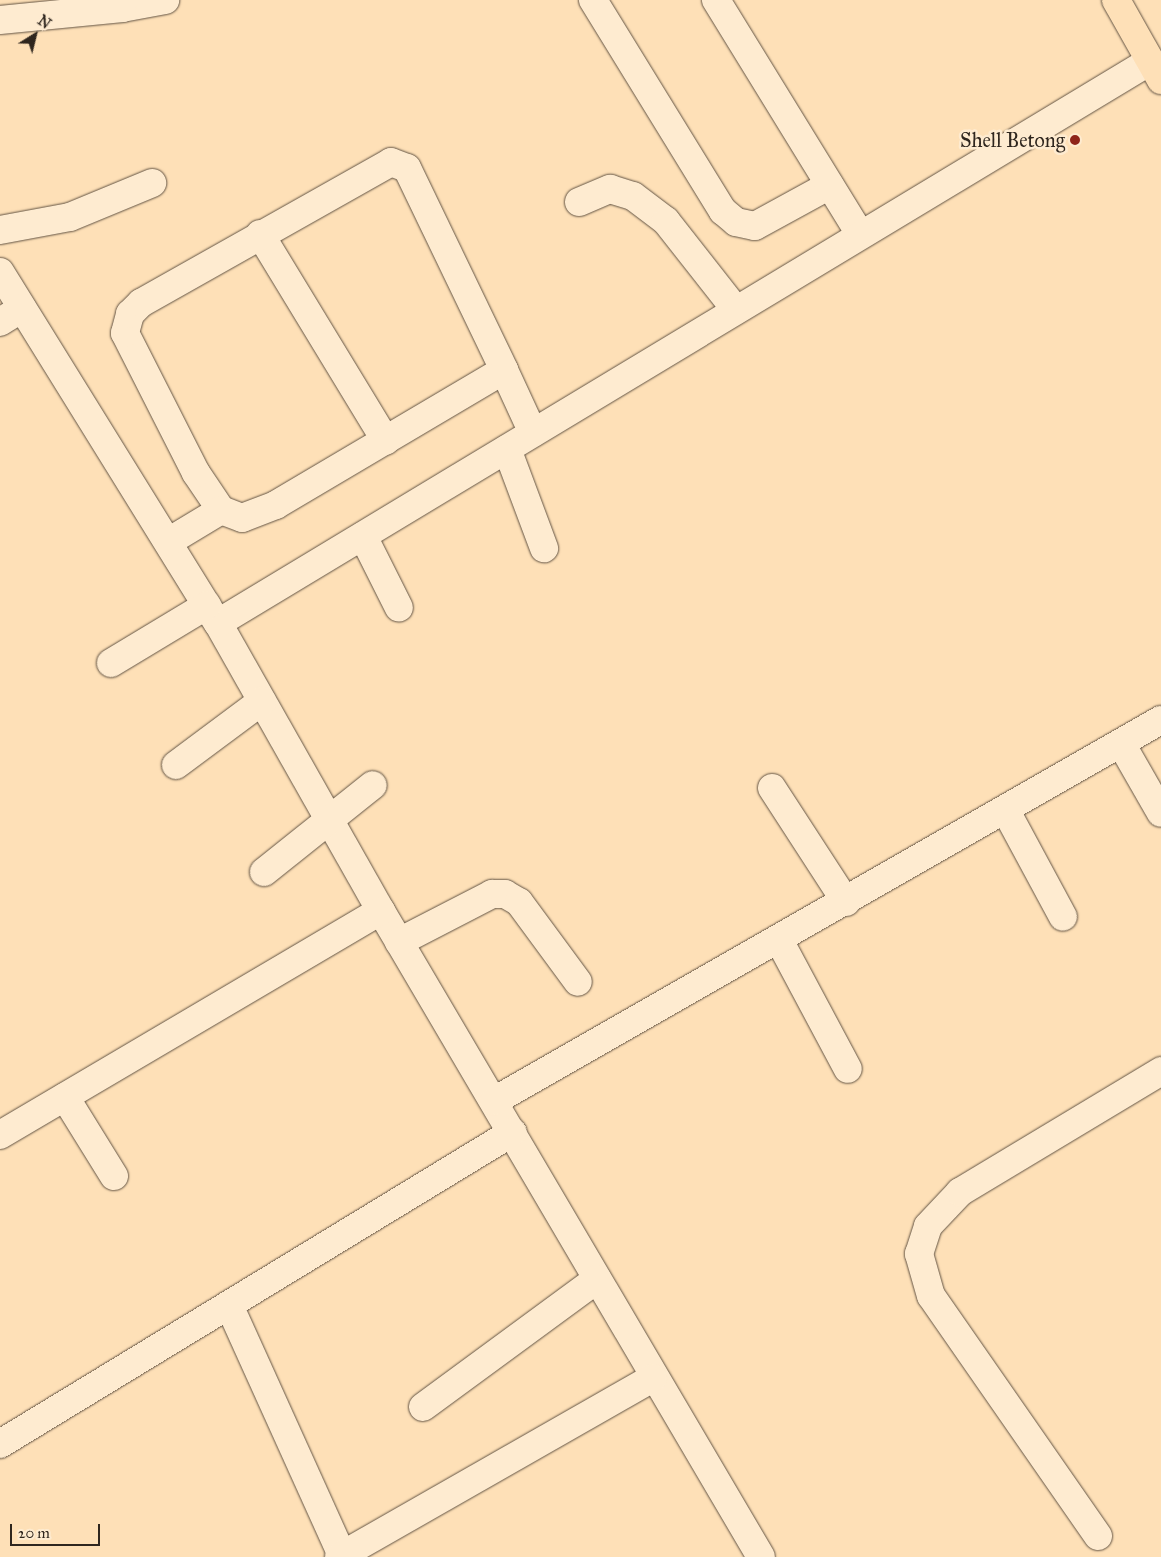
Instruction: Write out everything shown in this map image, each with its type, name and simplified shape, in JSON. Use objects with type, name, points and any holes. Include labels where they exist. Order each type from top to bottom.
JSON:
[{"type":"main road","points":[[1116,0],[1155,71]]},
{"type":"street","points":[[0,20],[165,0]]},
{"type":"street","points":[[593,0],[723,212],[736,222],[755,226],[830,185]]},
{"type":"street","points":[[716,0],[860,234]]},
{"type":"street","points":[[111,663],[212,614],[363,536],[860,234],[1155,71]]},
{"type":"street","points":[[504,370],[276,505],[242,518],[221,510],[196,473],[125,333],[130,314],[141,303],[372,169],[391,162],[407,168],[504,370],[533,433]]},
{"type":"street","points":[[0,230],[70,217],[152,183]]},
{"type":"street","points":[[578,202],[610,189],[632,196],[666,221],[736,310]]},
{"type":"street","points":[[260,234],[386,441]]},
{"type":"street","points":[[0,272],[11,315],[168,542],[212,614],[381,912],[513,1132],[653,1378],[761,1557]]},
{"type":"street","points":[[507,449],[544,548]]},
{"type":"street","points":[[168,542],[221,510]]},
{"type":"street","points":[[363,536],[399,608]]},
{"type":"street","points":[[176,765],[262,701]]},
{"type":"street","points":[[494,1101],[1122,745],[1161,720]]},
{"type":"street","points":[[1122,745],[1161,813]]},
{"type":"street","points":[[264,872],[328,818],[373,785]]},
{"type":"street","points":[[772,788],[846,902]]},
{"type":"street","points":[[1006,811],[1063,917]]},
{"type":"street","points":[[399,942],[492,894],[505,894],[519,902],[578,982]]},
{"type":"street","points":[[0,1136],[381,912]]},
{"type":"street","points":[[779,940],[848,1070]]},
{"type":"street","points":[[1098,1536],[931,1296],[919,1254],[928,1226],[960,1192],[1161,1071]]},
{"type":"street","points":[[65,1097],[114,1176]]},
{"type":"street","points":[[0,1444],[513,1132]]},
{"type":"street","points":[[423,1406],[597,1279]]},
{"type":"street","points":[[228,1305],[340,1556],[653,1378]]},
{"type":"place","name":"Shell Betong","points":[[1075,140]]}]
